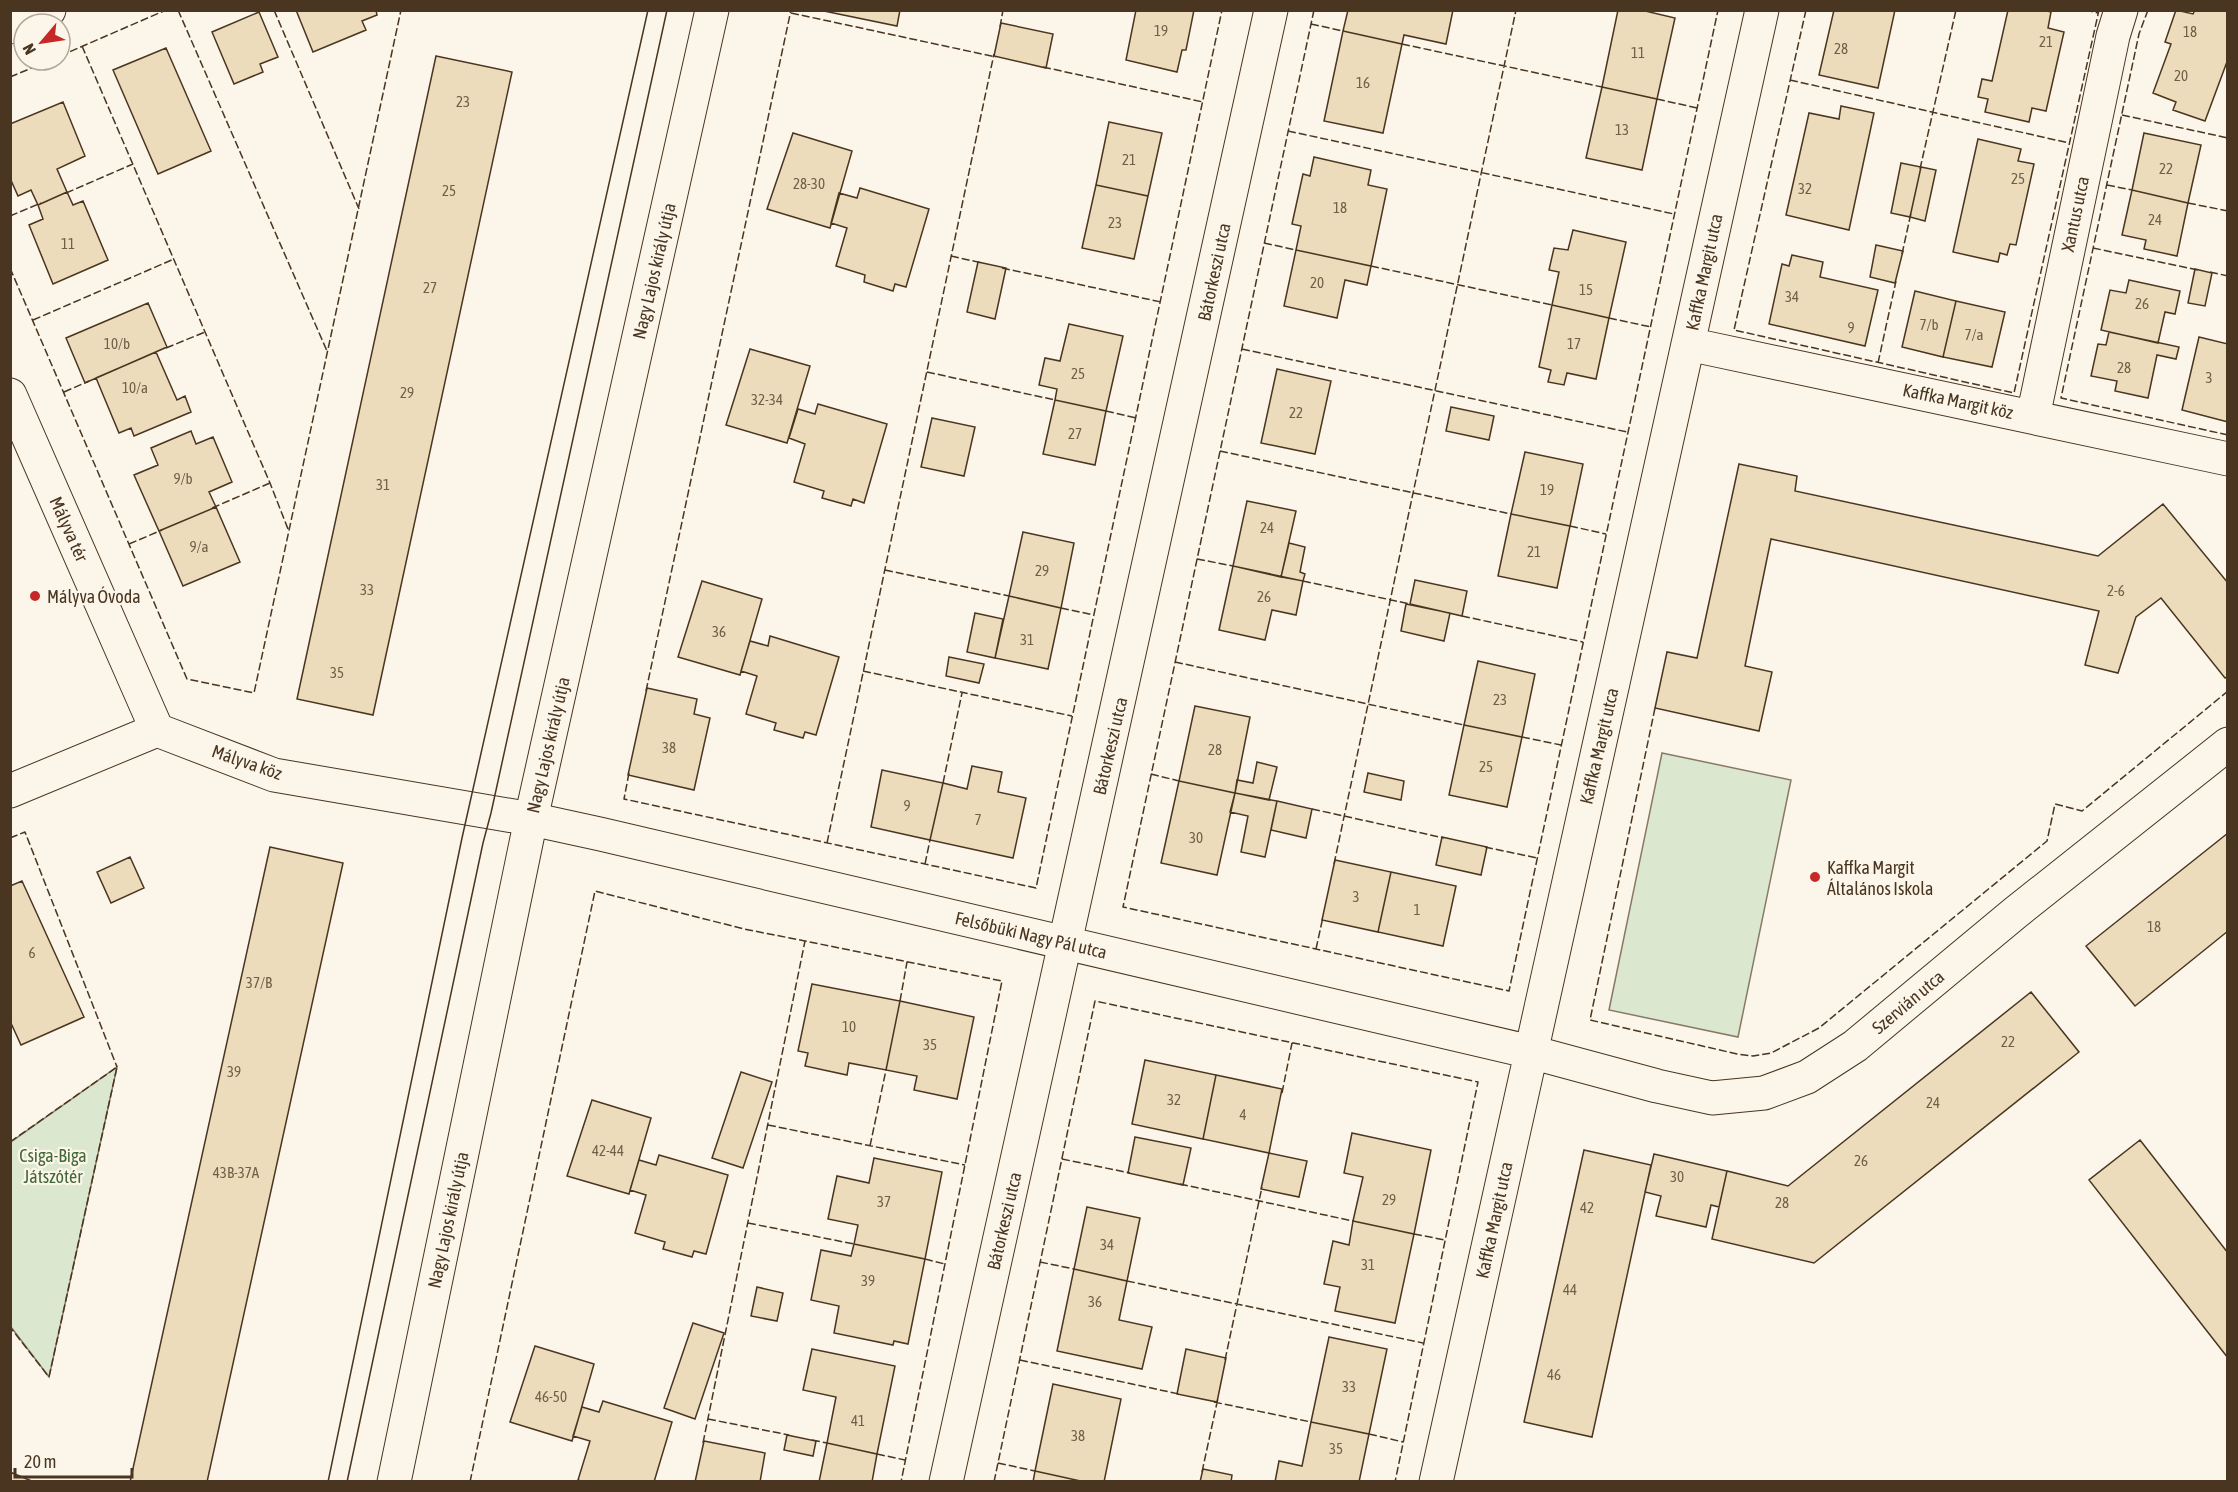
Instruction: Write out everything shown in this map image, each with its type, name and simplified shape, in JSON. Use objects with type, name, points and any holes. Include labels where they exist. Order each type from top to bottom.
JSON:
[{"type":"street","points":[[10,27],[49,10]]},
{"type":"street","name":"Nagy Lajos király útja","points":[[394,1482],[531,819],[712,10]]},
{"type":"street","name":"Bátorkeszi utca","points":[[946,1482],[1271,10]]},
{"type":"street","name":"Kaffka Margit utca","points":[[1436,1482],[1762,10]]},
{"type":"street","name":"Xantus utca","points":[[2033,417],[2112,36],[2121,10]]},
{"type":"street","name":"Kaffka Margit köz","points":[[1688,344],[2228,459]]},
{"type":"street","name":"Mályva tér","points":[[10,395],[157,730]]},
{"type":"street","points":[[10,791],[157,730]]},
{"type":"street","name":"Mályva köz","points":[[157,730],[274,775],[531,819]]},
{"type":"street","name":"Szervián utca","points":[[1531,1052],[1657,1086],[1712,1098],[1764,1093],[1807,1077],[1855,1046],[2015,913],[2228,744]]},
{"type":"street","name":"Felsőbüki Nagy Pál utca","points":[[531,819],[612,836],[1531,1052]]},
{"type":"green space","points":[[1662,753],[1791,780],[1738,1037],[1609,1010]]},
{"type":"green space","name":"Csiga-Biga Játszótér","points":[[117,1067],[49,1377],[11,1327],[11,1142]]},
{"type":"building","points":[[296,10],[376,10],[377,15],[362,21],[366,30],[313,52]]},
{"type":"building","points":[[819,10],[900,10],[897,26]]},
{"type":"building","points":[[1136,10],[1194,10],[1186,50],[1182,50],[1177,72],[1126,60]]},
{"type":"building","points":[[1348,10],[1453,10],[1446,44],[1404,35],[1402,44],[1343,31]]},
{"type":"building","points":[[1618,10],[1641,10],[1675,18],[1657,99],[1602,87]]},
{"type":"building","points":[[1834,10],[1895,10],[1878,88],[1819,75]]},
{"type":"building","points":[[2008,10],[2051,12],[2048,28],[2064,32],[2046,111],[2032,108],[2029,122],[1985,112],[1988,99],[1978,97],[1982,79],[1992,81]]},
{"type":"building","points":[[2176,10],[2193,14],[2195,10],[2228,10],[2228,59],[2205,121],[2173,110],[2176,102],[2153,93],[2171,44],[2165,42]]},
{"type":"building","points":[[259,12],[278,57],[260,64],[263,72],[234,84],[212,32]]},
{"type":"building","points":[[1001,23],[1053,34],[1046,68],[994,56]]},
{"type":"building","points":[[1343,31],[1402,44],[1383,133],[1324,121]]},
{"type":"building","points":[[166,48],[211,151],[158,174],[113,70]]},
{"type":"building","points":[[436,56],[512,72],[373,715],[297,699]]},
{"type":"building","points":[[1602,87],[1657,99],[1642,170],[1586,158]]},
{"type":"building","points":[[63,102],[85,156],[57,169],[67,192],[38,205],[31,190],[18,196],[10,178],[10,124]]},
{"type":"building","points":[[1841,106],[1874,113],[1849,230],[1786,215],[1809,113],[1839,119]]},
{"type":"building","points":[[1109,122],[1162,133],[1148,196],[1096,185]]},
{"type":"building","points":[[793,133],[852,151],[830,228],[767,209]]},
{"type":"building","points":[[2144,133],[2201,145],[2188,203],[2132,190]]},
{"type":"building","points":[[1978,139],[2021,149],[2018,161],[2034,164],[2016,245],[2010,244],[2007,255],[2000,253],[1998,262],[1953,252]]},
{"type":"building","points":[[1314,157],[1371,170],[1368,185],[1387,189],[1371,266],[1296,250],[1301,226],[1292,224],[1303,174],[1310,176]]},
{"type":"building","points":[[1901,163],[1921,167],[1910,217],[1891,213]]},
{"type":"building","points":[[1921,167],[1936,170],[1925,221],[1910,217]]},
{"type":"building","points":[[1096,185],[1148,196],[1134,259],[1082,248]]},
{"type":"building","points":[[860,188],[929,209],[906,287],[895,284],[893,291],[864,282],[865,275],[836,266],[847,228],[831,223],[839,193],[857,198]]},
{"type":"building","points":[[2132,190],[2188,203],[2177,256],[2144,249],[2146,240],[2122,235]]},
{"type":"building","points":[[67,192],[73,205],[83,201],[108,260],[53,284],[29,225],[43,219],[38,205]]},
{"type":"building","points":[[1573,230],[1626,242],[1609,318],[1552,305],[1559,272],[1549,270],[1554,248],[1568,250]]},
{"type":"building","points":[[1876,245],[1903,251],[1895,283],[1870,277]]},
{"type":"building","points":[[1296,250],[1371,266],[1367,285],[1345,280],[1337,318],[1284,306]]},
{"type":"building","points":[[1792,255],[1823,262],[1820,277],[1878,290],[1865,346],[1769,324],[1782,264],[1789,266]]},
{"type":"building","points":[[978,262],[1006,268],[995,319],[967,312]]},
{"type":"building","points":[[2195,269],[2212,273],[2205,306],[2188,303]]},
{"type":"building","points":[[2129,280],[2180,291],[2175,314],[2165,312],[2158,343],[2101,330],[2110,290],[2126,293]]},
{"type":"building","points":[[1915,291],[1956,301],[1943,357],[1902,347]]},
{"type":"building","points":[[1956,301],[2005,312],[1992,367],[1943,357]]},
{"type":"building","points":[[148,303],[167,347],[85,383],[66,338]]},
{"type":"building","points":[[1552,305],[1609,318],[1596,379],[1567,373],[1564,385],[1548,382],[1551,370],[1539,367]]},
{"type":"building","points":[[1069,324],[1123,336],[1106,411],[1055,400],[1057,389],[1039,385],[1045,358],[1060,361]]},
{"type":"building","points":[[2109,332],[2179,347],[2176,359],[2157,355],[2148,398],[2115,391],[2117,381],[2091,376],[2098,344],[2106,345]]},
{"type":"building","points":[[2199,337],[2228,344],[2228,422],[2182,410]]},
{"type":"building","points":[[750,349],[810,366],[787,443],[726,425]]},
{"type":"building","points":[[156,352],[177,400],[185,396],[191,412],[134,436],[131,428],[119,433],[96,378]]},
{"type":"building","points":[[1277,369],[1331,381],[1315,454],[1261,443]]},
{"type":"building","points":[[1055,400],[1106,411],[1095,465],[1043,454]]},
{"type":"building","points":[[818,404],[887,424],[864,503],[853,499],[851,506],[822,498],[824,491],[794,482],[805,444],[789,438],[798,409],[815,414]]},
{"type":"building","points":[[1451,407],[1494,416],[1489,440],[1446,431]]},
{"type":"building","points":[[932,418],[975,427],[964,476],[921,467]]},
{"type":"building","points":[[191,431],[196,444],[213,437],[232,482],[209,492],[216,507],[159,531],[134,475],[158,465],[151,448]]},
{"type":"building","points":[[1525,452],[1583,464],[1570,526],[1511,514]]},
{"type":"building","points":[[1739,464],[1797,476],[1795,491],[2098,556],[2163,504],[2228,583],[2228,676],[2225,678],[2161,598],[2136,617],[2118,673],[2085,665],[2099,611],[1771,539],[1745,666],[1772,672],[1759,731],[1655,708],[1667,652],[1697,658]]},
{"type":"building","points":[[1247,501],[1296,511],[1281,577],[1233,566]]},
{"type":"building","points":[[216,507],[240,562],[183,586],[159,531]]},
{"type":"building","points":[[1511,514],[1570,526],[1557,588],[1498,576]]},
{"type":"building","points":[[1023,532],[1074,543],[1061,608],[1009,596]]},
{"type":"building","points":[[1289,543],[1305,547],[1300,572],[1305,574],[1303,581],[1281,577]]},
{"type":"building","points":[[1233,566],[1303,581],[1296,615],[1272,610],[1265,640],[1219,630]]},
{"type":"building","points":[[1415,580],[1467,591],[1462,616],[1410,604]]},
{"type":"building","points":[[702,581],[762,599],[740,675],[678,657]]},
{"type":"building","points":[[1009,596],[1061,608],[1048,669],[995,658]]},
{"type":"building","points":[[1406,604],[1450,613],[1444,641],[1401,631]]},
{"type":"building","points":[[975,613],[1003,619],[995,658],[967,652]]},
{"type":"building","points":[[770,636],[839,657],[816,735],[805,732],[803,738],[774,730],[776,723],[746,714],[757,676],[741,671],[750,641],[768,646]]},
{"type":"building","points":[[949,657],[984,664],[979,683],[946,676]]},
{"type":"building","points":[[1478,661],[1535,674],[1522,737],[1464,725]]},
{"type":"building","points":[[647,688],[697,699],[694,714],[710,718],[694,790],[628,775]]},
{"type":"building","points":[[1195,706],[1250,717],[1235,793],[1179,781]]},
{"type":"building","points":[[1464,725],[1522,737],[1507,807],[1449,795]]},
{"type":"building","points":[[1257,762],[1277,767],[1269,800],[1235,793],[1237,780],[1253,783]]},
{"type":"building","points":[[972,766],[1002,772],[998,792],[1026,798],[1013,858],[930,840],[943,783],[967,789]]},
{"type":"building","points":[[882,770],[943,783],[930,840],[871,827]]},
{"type":"building","points":[[1368,773],[1404,781],[1401,800],[1364,792]]},
{"type":"building","points":[[1179,781],[1235,793],[1217,875],[1161,863]]},
{"type":"building","points":[[1235,793],[1277,801],[1265,857],[1241,852],[1248,816],[1230,812]]},
{"type":"building","points":[[1277,801],[1312,809],[1306,838],[1271,830]]},
{"type":"building","points":[[2228,833],[2228,931],[2135,1006],[2086,946]]},
{"type":"building","points":[[1442,837],[1487,847],[1481,875],[1436,865]]},
{"type":"building","points":[[270,847],[343,863],[207,1482],[130,1482]]},
{"type":"building","points":[[130,857],[144,888],[111,903],[97,872]]},
{"type":"building","points":[[1335,860],[1391,872],[1378,932],[1322,920]]},
{"type":"building","points":[[1391,872],[1456,886],[1443,946],[1378,932]]},
{"type":"building","points":[[22,881],[84,1017],[21,1045],[10,1021],[10,886]]},
{"type":"building","points":[[812,984],[900,1001],[886,1070],[849,1063],[847,1075],[805,1066],[808,1053],[798,1051]]},
{"type":"building","points":[[2031,992],[2079,1052],[1814,1263],[1712,1239],[1727,1171],[1788,1186]]},
{"type":"building","points":[[900,1001],[974,1017],[957,1099],[914,1090],[917,1076],[886,1070]]},
{"type":"building","points":[[1145,1060],[1216,1075],[1203,1139],[1132,1124]]},
{"type":"building","points":[[741,1072],[772,1082],[743,1168],[712,1158]]},
{"type":"building","points":[[1216,1075],[1282,1089],[1269,1153],[1203,1139]]},
{"type":"building","points":[[592,1100],[651,1118],[629,1194],[567,1176]]},
{"type":"building","points":[[1352,1133],[1431,1150],[1414,1234],[1353,1221],[1363,1177],[1344,1173]]},
{"type":"building","points":[[1135,1137],[1191,1148],[1183,1185],[1128,1173]]},
{"type":"building","points":[[2140,1140],[2228,1253],[2228,1358],[2089,1180]]},
{"type":"building","points":[[1584,1150],[1651,1165],[1592,1437],[1524,1422]]},
{"type":"building","points":[[1269,1153],[1307,1161],[1299,1197],[1261,1189]]},
{"type":"building","points":[[1654,1154],[1727,1171],[1719,1207],[1711,1205],[1706,1227],[1656,1216],[1661,1196],[1645,1192]]},
{"type":"building","points":[[659,1155],[728,1175],[706,1254],[694,1251],[692,1257],[663,1249],[665,1242],[635,1233],[646,1195],[630,1190],[639,1160],[656,1165]]},
{"type":"building","points":[[874,1158],[942,1172],[925,1259],[854,1244],[858,1225],[828,1219],[837,1176],[869,1183]]},
{"type":"building","points":[[1087,1207],[1140,1218],[1127,1281],[1074,1269]]},
{"type":"building","points":[[1353,1221],[1414,1234],[1395,1323],[1335,1311],[1340,1287],[1324,1284],[1333,1241],[1349,1245]]},
{"type":"building","points":[[854,1244],[925,1259],[908,1344],[894,1341],[893,1345],[834,1333],[839,1306],[811,1300],[821,1250],[851,1256]]},
{"type":"building","points":[[1074,1269],[1127,1281],[1119,1320],[1152,1327],[1142,1369],[1057,1351]]},
{"type":"building","points":[[757,1287],[783,1293],[777,1321],[751,1316]]},
{"type":"building","points":[[693,1323],[724,1333],[695,1419],[664,1408]]},
{"type":"building","points":[[1329,1337],[1387,1349],[1369,1434],[1311,1422]]},
{"type":"building","points":[[535,1346],[594,1364],[572,1441],[510,1422]]},
{"type":"building","points":[[812,1349],[895,1366],[877,1454],[827,1443],[836,1397],[803,1390]]},
{"type":"building","points":[[1186,1349],[1226,1358],[1217,1402],[1177,1394]]},
{"type":"building","points":[[1053,1384],[1121,1399],[1104,1482],[1085,1482],[1035,1471]]},
{"type":"building","points":[[603,1401],[672,1422],[654,1482],[584,1482],[578,1480],[590,1441],[573,1436],[582,1407],[599,1412]]},
{"type":"building","points":[[1311,1422],[1369,1434],[1359,1482],[1275,1482],[1279,1461],[1302,1466]]},
{"type":"building","points":[[787,1435],[816,1441],[813,1456],[784,1450]]},
{"type":"building","points":[[704,1441],[765,1453],[760,1482],[695,1482]]},
{"type":"building","points":[[827,1443],[877,1454],[872,1482],[819,1482]]},
{"type":"building","points":[[1203,1469],[1232,1475],[1231,1482],[1200,1482]]},
{"type":"building","points":[[1035,1471],[1085,1482],[1033,1482]]},
{"type":"building","points":[[10,1472],[34,1482],[10,1482]]},
{"type":"tram line","points":[[328,1482],[462,838],[648,10]]},
{"type":"tram line","points":[[347,1482],[483,843],[667,10]]},
{"type":"fence","points":[[72,51],[166,10]]},
{"type":"fence","points":[[178,10],[327,351]]},
{"type":"fence","points":[[274,10],[359,209]]},
{"type":"fence","points":[[10,268],[187,679],[254,693],[401,10]]},
{"type":"fence","points":[[646,691],[791,10]]},
{"type":"fence","points":[[1000,27],[1003,10]]},
{"type":"fence","points":[[629,773],[624,799],[1036,888],[1222,10]]},
{"type":"fence","points":[[1314,10],[1123,907],[1509,991],[1718,10]]},
{"type":"fence","points":[[1334,864],[1516,10]]},
{"type":"fence","points":[[1806,10],[1734,330],[2014,393],[2099,10]]},
{"type":"fence","points":[[1920,169],[1956,10]]},
{"type":"fence","points":[[2085,10],[2098,13]]},
{"type":"fence","points":[[2148,10],[2139,34],[2061,398],[2228,435]]},
{"type":"fence","points":[[791,13],[996,57]]},
{"type":"fence","points":[[1311,24],[1343,31]]},
{"type":"fence","points":[[1402,44],[1602,87]]},
{"type":"fence","points":[[82,46],[288,529]]},
{"type":"fence","points":[[827,843],[994,54]]},
{"type":"fence","points":[[1043,67],[1203,102]]},
{"type":"fence","points":[[10,77],[22,72]]},
{"type":"fence","points":[[1790,80],[2069,143]]},
{"type":"fence","points":[[1657,99],[1697,108]]},
{"type":"fence","points":[[2122,115],[2228,138]]},
{"type":"fence","points":[[1288,131],[1674,214]]},
{"type":"fence","points":[[66,193],[133,164]]},
{"type":"fence","points":[[2107,185],[2132,190]]},
{"type":"fence","points":[[10,216],[41,203]]},
{"type":"fence","points":[[2188,203],[2228,211]]},
{"type":"fence","points":[[1902,254],[1911,213]]},
{"type":"fence","points":[[1264,243],[1296,250]]},
{"type":"fence","points":[[2093,248],[2198,270]]},
{"type":"fence","points":[[951,256],[982,263]]},
{"type":"fence","points":[[33,320],[174,259]]},
{"type":"fence","points":[[1371,266],[1552,305]]},
{"type":"fence","points":[[1002,268],[1161,302]]},
{"type":"fence","points":[[2210,272],[2228,276]]},
{"type":"fence","points":[[1878,363],[1896,281]]},
{"type":"fence","points":[[1609,318],[1651,327]]},
{"type":"fence","points":[[166,348],[205,332]]},
{"type":"fence","points":[[1242,349],[1627,432]]},
{"type":"fence","points":[[927,372],[1055,400]]},
{"type":"fence","points":[[64,392],[89,381]]},
{"type":"fence","points":[[1106,411],[1136,418]]},
{"type":"fence","points":[[1220,451],[1511,514]]},
{"type":"fence","points":[[212,508],[270,483]]},
{"type":"fence","points":[[1570,526],[1606,534]]},
{"type":"fence","points":[[129,544],[162,530]]},
{"type":"fence","points":[[1197,559],[1233,566]]},
{"type":"fence","points":[[885,570],[1009,596]]},
{"type":"fence","points":[[1303,581],[1410,604]]},
{"type":"fence","points":[[1061,608],[1094,615]]},
{"type":"fence","points":[[1462,616],[1583,642]]},
{"type":"fence","points":[[1175,662],[1464,725]]},
{"type":"fence","points":[[863,671],[1072,716]]},
{"type":"fence","points":[[1655,708],[1590,1020],[1753,1056],[1771,1053],[1819,1028],[2047,841],[2055,804],[2082,811],[2228,691]]},
{"type":"fence","points":[[943,783],[962,693]]},
{"type":"fence","points":[[1522,737],[1561,745]]},
{"type":"fence","points":[[1151,774],[1179,781]]},
{"type":"fence","points":[[1312,809],[1444,838]]},
{"type":"fence","points":[[10,838],[25,832],[117,1067]]},
{"type":"fence","points":[[925,864],[930,840]]},
{"type":"fence","points":[[1485,847],[1537,858]]},
{"type":"fence","points":[[470,1482],[595,891],[744,929],[805,941]]},
{"type":"fence","points":[[1316,949],[1323,917]]},
{"type":"fence","points":[[703,1443],[805,941],[1002,981],[901,1482]]},
{"type":"fence","points":[[900,1001],[907,962]]},
{"type":"fence","points":[[994,1482],[1095,1001],[1478,1082],[1395,1482]]},
{"type":"fence","points":[[1282,1093],[1292,1043]]},
{"type":"fence","points":[[10,1142],[117,1067],[49,1377],[10,1327]]},
{"type":"fence","points":[[870,1146],[886,1070]]},
{"type":"fence","points":[[768,1125],[965,1165]]},
{"type":"fence","points":[[1062,1159],[1130,1173]]},
{"type":"fence","points":[[1180,1184],[1353,1221]]},
{"type":"fence","points":[[1225,1360],[1262,1187]]},
{"type":"fence","points":[[748,1223],[854,1244]]},
{"type":"fence","points":[[1414,1234],[1445,1240]]},
{"type":"fence","points":[[925,1259],[945,1264]]},
{"type":"fence","points":[[1040,1262],[1074,1269]]},
{"type":"fence","points":[[1127,1281],[1423,1343]]},
{"type":"fence","points":[[1020,1360],[1179,1394]]},
{"type":"fence","points":[[1202,1472],[1218,1398]]},
{"type":"fence","points":[[1214,1402],[1311,1422]]},
{"type":"fence","points":[[708,1419],[789,1435]]},
{"type":"fence","points":[[1369,1434],[1403,1442]]},
{"type":"fence","points":[[812,1440],[827,1443]]},
{"type":"fence","points":[[877,1454],[905,1460]]},
{"type":"fence","points":[[998,1463],[1035,1471]]},
{"type":"place","name":"Mályva Óvoda","points":[[35,596]]},
{"type":"place","name":"Kaffka Margit Általános Iskola","points":[[1815,877]]}]
